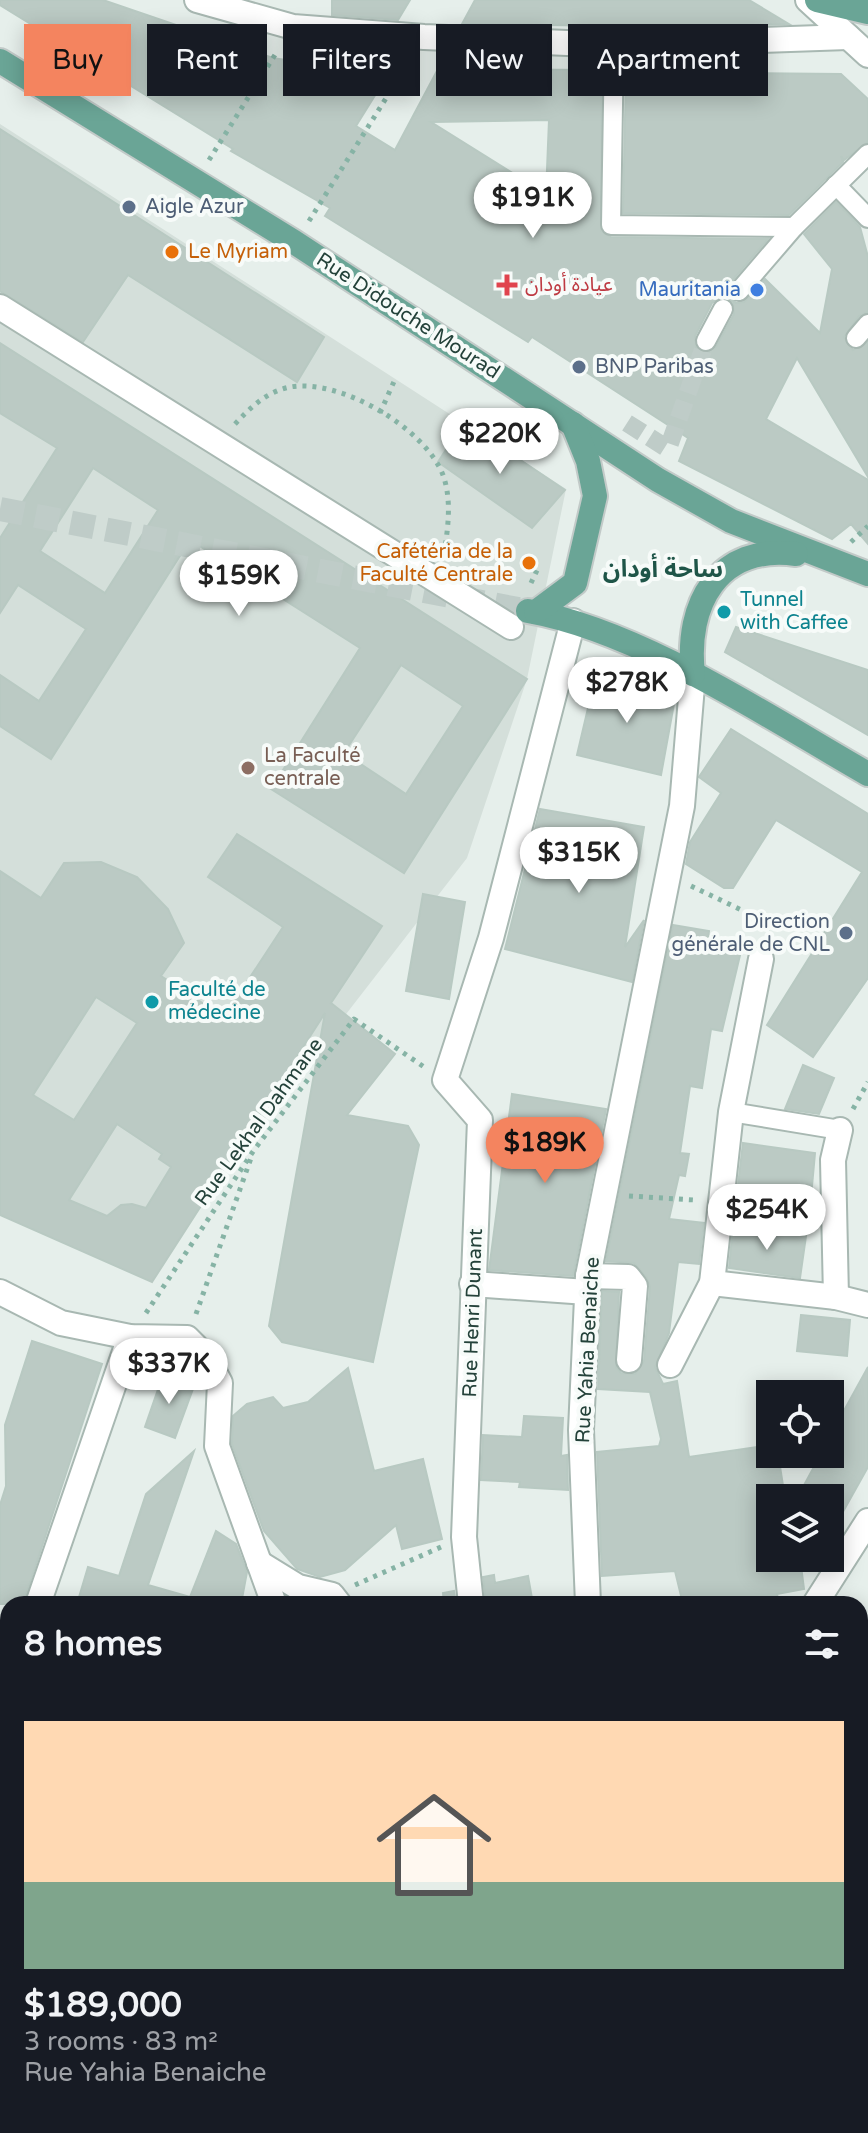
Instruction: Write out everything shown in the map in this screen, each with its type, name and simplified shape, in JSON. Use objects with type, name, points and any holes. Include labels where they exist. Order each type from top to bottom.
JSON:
[{"type":"main road","points":[[817,0],[868,12]]},
{"type":"main road","name":"Rue Didouche Mourad","points":[[0,61],[294,242],[658,480],[731,521],[868,574]]},
{"type":"main road","points":[[525,617],[575,583],[595,496],[588,461],[572,424]]},
{"type":"main road","points":[[693,674],[689,643],[693,623],[728,566],[768,552],[819,556]]},
{"type":"main road","points":[[525,617],[573,621],[693,674],[868,774]]},
{"type":"street","points":[[197,0],[283,24]]},
{"type":"street","points":[[806,0],[868,55]]},
{"type":"street","points":[[788,39],[803,27],[807,18],[806,0]]},
{"type":"street","points":[[420,37],[568,43]]},
{"type":"street","points":[[768,40],[848,37]]},
{"type":"street","points":[[613,96],[611,225],[794,227]]},
{"type":"street","points":[[739,291],[794,227],[868,154]]},
{"type":"street","points":[[836,185],[868,218]]},
{"type":"street","points":[[0,307],[525,617]]},
{"type":"street","points":[[706,341],[723,309]]},
{"type":"street","points":[[445,1080],[491,938],[573,621]]},
{"type":"street","name":"Rue Yahia Benaiche","points":[[588,1596],[581,1430],[587,1284],[682,806],[693,674]]},
{"type":"street","points":[[670,1365],[712,1283],[731,1112],[761,959]]},
{"type":"street","name":"Rue Henri Dunant","points":[[445,1080],[480,1120],[464,1537],[470,1596]]},
{"type":"street","points":[[731,1112],[840,1130],[833,1160],[836,1297]]},
{"type":"street","points":[[472,1284],[587,1284],[628,1277],[635,1286],[629,1360]]},
{"type":"street","points":[[712,1283],[836,1297],[868,1305]]},
{"type":"street","points":[[0,1292],[61,1323],[130,1337],[187,1338],[206,1357],[220,1383],[217,1446],[271,1596]]},
{"type":"street","points":[[41,1596],[130,1337]]},
{"type":"street","points":[[820,1596],[868,1521]]},
{"type":"street","points":[[259,1563],[298,1587],[324,1596]]},
{"type":"path","points":[[306,225],[424,37]]},
{"type":"path","points":[[207,164],[283,43]]},
{"type":"path","points":[[380,413],[396,377]]},
{"type":"path","points":[[248,410],[266,395],[309,386],[334,390],[380,413],[415,436],[430,453],[442,474],[449,523]]},
{"type":"path","points":[[668,876],[769,923],[761,959]]},
{"type":"path","name":"Rue Lekhal Dahmane","points":[[130,1337],[254,1150],[354,1019],[445,1080]]},
{"type":"path","points":[[187,1338],[254,1150]]},
{"type":"path","points":[[604,1194],[721,1202]]},
{"type":"path","points":[[343,1596],[464,1537]]},
{"type":"shaded area","name":"La Faculté centrale","points":[[0,124],[566,489],[527,679],[467,858],[209,1191],[152,1282],[0,1215]]},
{"type":"building","points":[[0,0],[103,0],[173,24],[147,24],[147,96],[131,86],[131,24],[31,24],[0,5]]},
{"type":"building","points":[[332,0],[410,0],[398,20],[332,15]]},
{"type":"building","points":[[475,0],[749,0],[789,24],[568,25],[462,24]]},
{"type":"building","points":[[267,56],[283,60],[283,96],[375,96],[356,126],[395,150],[436,73],[436,96],[552,96],[552,70],[568,70],[568,96],[602,96],[601,231],[611,237],[768,239],[730,283],[728,296],[736,303],[744,302],[765,279],[820,333],[832,269],[804,234],[836,202],[860,227],[868,257],[868,312],[859,316],[844,337],[853,350],[868,342],[868,477],[797,358],[766,419],[868,480],[868,544],[851,524],[832,539],[679,461],[688,438],[532,337],[528,342],[325,216],[330,208],[231,151],[233,149],[147,96],[267,96]],"holes":[[[549,120],[546,194],[431,122]],[[722,297],[733,302],[734,314],[716,347],[701,352],[696,347],[695,336],[712,303]]]},
{"type":"building","points":[[768,73],[841,74],[868,99],[868,142],[844,160],[841,156],[843,162],[789,215],[623,213],[625,96],[768,96]]},
{"type":"building","points":[[0,129],[324,337],[297,382],[128,275],[83,342],[0,291]]},
{"type":"building","points":[[0,343],[527,679],[404,873],[271,789],[360,648],[190,540],[51,759],[0,726],[0,675],[39,701],[86,629],[18,585],[0,613],[0,538],[57,448],[0,413]],"holes":[[[93,468],[158,510],[105,593],[40,551]],[[401,665],[463,706],[406,794],[344,753]]]},
{"type":"building","points":[[464,422],[565,490],[532,528],[438,462]]},
{"type":"building","points":[[736,627],[868,670],[868,735],[725,652]]},
{"type":"building","points":[[596,674],[676,693],[661,775],[577,755]]},
{"type":"building","name":"Direction générale de CNL","points":[[731,729],[868,814],[868,978],[813,1057],[767,1025],[814,950],[827,952],[816,946],[862,872],[776,820],[733,888],[724,888],[686,864],[690,842],[721,793],[699,777]]},
{"type":"building","points":[[540,809],[644,827],[625,947],[644,920],[632,982],[505,949]]},
{"type":"building","points":[[237,834],[382,926],[331,1003],[395,1054],[347,1115],[408,1126],[419,1145],[373,1362],[282,1342],[269,1326],[325,1013],[152,1282],[0,1215],[0,871],[41,898],[64,863],[101,862],[137,877],[168,909],[184,943],[161,976],[224,1017],[283,927],[208,877]],"holes":[[[96,997],[137,1023],[74,1120],[33,1095]],[[117,1124],[162,1154],[159,1159],[171,1167],[146,1208],[121,1205],[107,1216],[69,1200]]]},
{"type":"building","points":[[423,894],[465,902],[449,999],[406,991]]},
{"type":"building","points":[[673,925],[709,931],[707,945],[741,951],[722,1031],[711,1029],[702,1088],[690,1086],[680,1153],[689,1154],[685,1176],[679,1175],[669,1219],[704,1223],[699,1264],[678,1262],[669,1333],[655,1367],[663,1384],[677,1381],[689,1457],[756,1447],[756,1468],[780,1468],[783,1484],[756,1484],[756,1572],[802,1572],[804,1589],[777,1596],[681,1596],[675,1571],[602,1576],[597,1452],[659,1446],[661,1439],[650,1392],[598,1389],[602,1291],[619,1292],[616,1367],[621,1373],[635,1374],[644,1361],[650,1287],[647,1278],[634,1263],[606,1261]]},
{"type":"building","points":[[803,1065],[834,1078],[819,1114],[785,1109]]},
{"type":"building","points":[[512,1094],[606,1109],[573,1276],[489,1270]]},
{"type":"building","points":[[743,1143],[815,1153],[811,1197],[738,1185]]},
{"type":"building","points":[[733,1227],[806,1236],[800,1278],[729,1268]]},
{"type":"building","points":[[801,1315],[850,1320],[847,1356],[797,1351]]},
{"type":"building","points":[[32,1341],[102,1364],[26,1596],[0,1596],[0,1505],[6,1486],[5,1425]]},
{"type":"building","points":[[868,1367],[868,1467],[844,1510],[844,1484],[805,1484],[813,1468],[844,1468],[844,1411]]},
{"type":"building","points":[[348,1368],[374,1471],[423,1459],[442,1539],[402,1549],[396,1525],[345,1570],[320,1577],[297,1569],[264,1531],[232,1444],[233,1416],[247,1404],[273,1397],[283,1408],[308,1402]]},
{"type":"building","points":[[163,1375],[194,1386],[175,1438],[145,1427]]},
{"type":"building","points":[[524,1416],[563,1418],[561,1456],[567,1455],[568,1490],[519,1487],[520,1482],[481,1480],[483,1435],[522,1437]]},
{"type":"building","points":[[194,1451],[148,1585],[186,1596],[79,1596],[88,1567],[119,1576],[146,1494]]},
{"type":"building","points":[[216,1531],[236,1544],[247,1572],[242,1596],[190,1596]]},
{"type":"building","points":[[494,1575],[495,1583],[528,1576],[532,1596],[485,1596],[483,1577]]},
{"type":"building","points":[[454,1591],[455,1596],[443,1596],[443,1593]]},
{"type":"tunnel","points":[[627,423],[668,449],[706,341]]},
{"type":"tunnel","points":[[0,509],[528,611]]},
{"type":"place","name":"Aigle Azur","points":[[129,207]]},
{"type":"place","name":"Le Myriam","points":[[172,252]]},
{"type":"place","name":"عيادة أودان","points":[[507,285]]},
{"type":"place","name":"Mauritania","points":[[757,290]]},
{"type":"place","name":"BNP Paribas","points":[[579,367]]},
{"type":"place","name":"Cafétéria de la Faculté Centrale","points":[[529,563]]},
{"type":"place","name":"Tunnel with Caffee","points":[[724,612]]},
{"type":"place","name":"La Faculté centrale","points":[[248,768]]},
{"type":"place","name":"Direction générale de CNL","points":[[846,933]]},
{"type":"place","name":"Faculté de médecine","points":[[152,1002]]},
{"type":"district","name":"ساحة أودان","points":[[663,569]]}]
